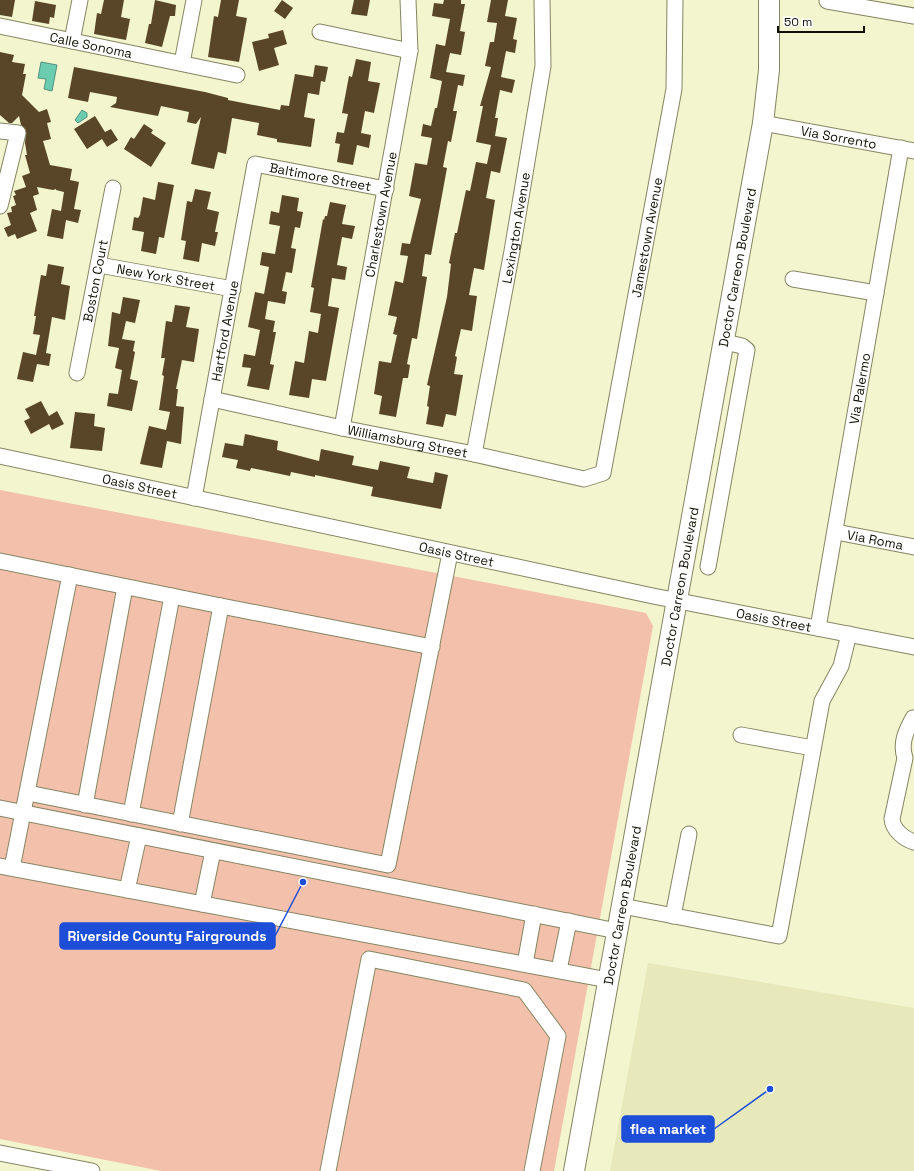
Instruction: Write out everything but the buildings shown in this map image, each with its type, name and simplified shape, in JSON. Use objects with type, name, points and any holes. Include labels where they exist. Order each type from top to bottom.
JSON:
[{"type":"main road","name":"Doctor Carreon Boulevard","points":[[574,1171],[725,342],[763,123],[769,70],[769,0]]},
{"type":"street","points":[[72,41],[80,0]]},
{"type":"street","points":[[182,63],[194,0]]},
{"type":"street","name":"Charlestown Avenue","points":[[342,428],[410,51],[408,0]]},
{"type":"street","name":"Lexington Avenue","points":[[474,454],[512,251],[543,66],[542,0]]},
{"type":"street","name":"Jamestown Avenue","points":[[603,473],[659,178],[674,89],[675,0]]},
{"type":"street","points":[[827,1],[914,16]]},
{"type":"street","name":"Calle Sonoma","points":[[0,26],[238,75]]},
{"type":"street","points":[[320,32],[410,51]]},
{"type":"street","name":"Via Sorrento","points":[[763,123],[908,150]]},
{"type":"street","points":[[0,131],[18,133],[0,207]]},
{"type":"street","name":"Via Palermo","points":[[818,628],[836,532],[876,293],[908,150]]},
{"type":"street","name":"Baltimore Street","points":[[255,164],[386,189]]},
{"type":"street","name":"Hartford Avenue","points":[[194,498],[255,164]]},
{"type":"street","name":"Boston Court","points":[[77,373],[113,188]]},
{"type":"street","name":"New York Street","points":[[99,266],[233,289]]},
{"type":"street","points":[[793,279],[876,293]]},
{"type":"street","points":[[708,567],[747,350],[742,346],[725,342]]},
{"type":"street","name":"Williamsburg Street","points":[[212,399],[342,428],[474,454],[584,479],[603,473]]},
{"type":"street","name":"Oasis Street","points":[[0,456],[677,601],[914,647]]},
{"type":"street","name":"Via Roma","points":[[836,532],[914,548]]},
{"type":"street","points":[[28,793],[388,865],[450,553]]},
{"type":"street","points":[[0,561],[432,647]]},
{"type":"street","points":[[70,575],[24,813],[6,867],[608,980]]},
{"type":"street","points":[[85,805],[125,587]]},
{"type":"street","points":[[131,814],[172,596]]},
{"type":"street","points":[[180,824],[221,606]]},
{"type":"street","points":[[622,906],[778,936],[822,701],[841,666],[848,634]]},
{"type":"street","points":[[914,718],[906,731],[902,749],[910,753],[892,819],[894,827],[898,832],[903,837],[914,842]]},
{"type":"street","points":[[741,735],[813,748]]},
{"type":"street","points":[[0,808],[617,931]]},
{"type":"street","points":[[673,916],[689,834]]},
{"type":"street","points":[[127,890],[139,836]]},
{"type":"street","points":[[202,904],[213,851]]},
{"type":"street","points":[[525,964],[534,914]]},
{"type":"street","points":[[559,970],[569,921]]},
{"type":"street","points":[[328,1171],[369,959],[524,990],[558,1036],[532,1171]]},
{"type":"street","points":[[0,1152],[66,1168],[92,1171]]},
{"type":"shaded area","points":[[0,490],[646,613],[653,626],[554,1171],[161,1171],[0,1139]]},
{"type":"shaded area","points":[[648,963],[914,1008],[914,1171],[610,1171]]},
{"type":"water","points":[[41,62],[57,65],[52,91],[44,89],[46,79],[38,78]]},
{"type":"water","points":[[82,110],[87,113],[87,117],[78,123],[75,120]]},
{"type":"place","name":"Riverside County Fairgrounds","points":[[303,882]]},
{"type":"place","name":"flea market","points":[[770,1089]]}]
